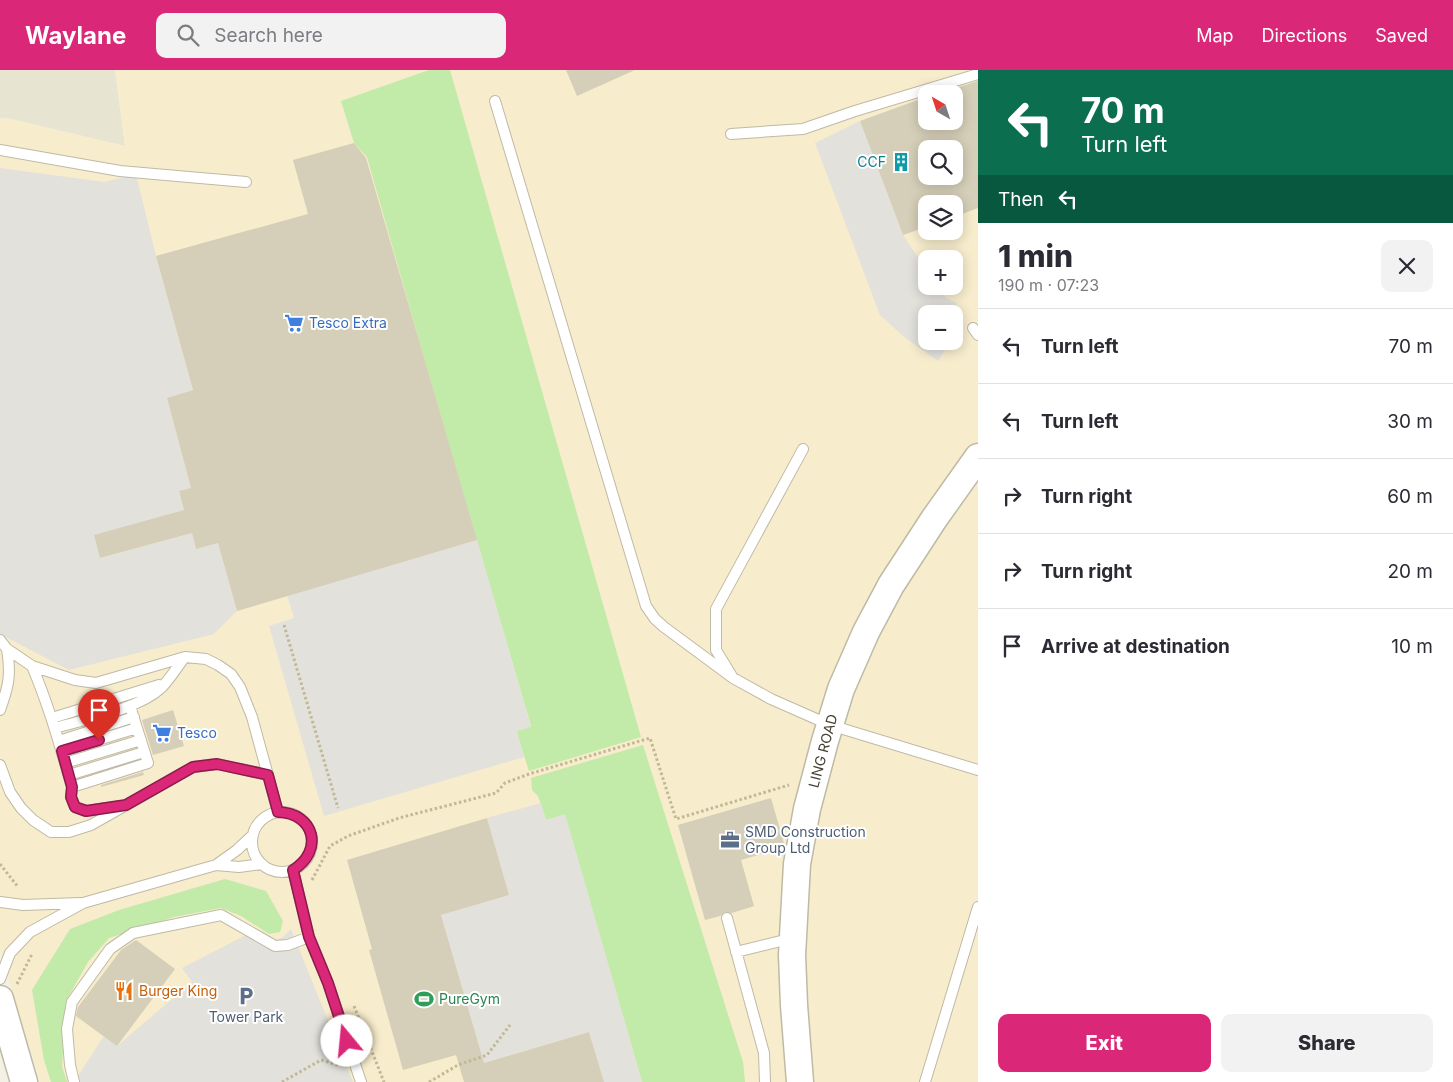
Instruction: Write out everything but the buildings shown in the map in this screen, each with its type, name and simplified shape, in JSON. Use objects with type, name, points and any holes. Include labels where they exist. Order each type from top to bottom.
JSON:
[{"type":"street","name":"LING ROAD","points":[[800,1082],[794,1005],[793,938],[797,864],[807,809],[840,689],[866,632],[891,585],[934,519],[978,457]]},
{"type":"street","points":[[0,999],[24,1082]]},
{"type":"lane","points":[[731,134],[803,129],[855,111],[978,74]]},
{"type":"lane","points":[[495,101],[646,606],[655,619],[733,678],[771,699],[830,725],[978,770]]},
{"type":"lane","points":[[0,150],[120,172],[246,182]]},
{"type":"lane","points":[[733,678],[716,650],[716,609],[803,450]]},
{"type":"lane","points":[[0,640],[7,649],[32,666],[75,680],[96,683],[185,657],[206,659],[231,674],[240,687],[252,717],[278,812]]},
{"type":"lane","points":[[0,710],[6,693],[10,669],[7,649]]},
{"type":"lane","points":[[53,723],[130,706],[160,688],[185,657]]},
{"type":"lane","points":[[32,666],[45,695],[69,775],[72,787],[71,797],[75,807],[86,811],[126,805]]},
{"type":"lane","points":[[53,723],[164,683]]},
{"type":"lane","points":[[72,787],[148,763],[130,706]]},
{"type":"lane","points":[[60,746],[134,717]]},
{"type":"lane","points":[[60,746],[137,728]]},
{"type":"lane","points":[[65,763],[141,740]]},
{"type":"lane","points":[[69,775],[144,752]]},
{"type":"lane","points":[[0,764],[10,792],[21,808],[33,820],[51,832],[69,832],[91,825],[193,767],[217,764],[268,775]]},
{"type":"lane","points":[[278,812],[289,812],[307,824],[312,834],[312,845],[309,856],[302,864],[293,870],[282,872],[271,870],[255,856],[252,846],[253,835],[256,827],[269,815],[278,812]]},
{"type":"lane","points":[[0,979],[10,953],[30,932],[84,903],[216,864],[237,850],[253,835]]},
{"type":"lane","points":[[216,864],[239,867],[262,864]]},
{"type":"lane","points":[[293,870],[309,937],[328,983],[362,1082]]},
{"type":"lane","points":[[0,902],[23,905],[84,903]]},
{"type":"lane","points":[[925,1082],[978,907]]},
{"type":"lane","points":[[74,1082],[70,1065],[67,1029],[72,1002],[110,949],[133,933],[221,915],[275,946],[288,946],[309,937]]},
{"type":"lane","points":[[727,918],[764,1053],[764,1082]]},
{"type":"lane","points":[[736,952],[793,938]]},
{"type":"path","points":[[284,625],[338,808]]},
{"type":"path","points":[[309,884],[330,846],[348,836],[399,818],[496,793],[505,783],[521,777],[650,738],[676,819],[816,777]]},
{"type":"path","points":[[0,864],[18,887]]},
{"type":"path","points":[[352,1000],[384,1082]]},
{"type":"path","points":[[429,1082],[458,1065],[487,1055],[510,1025]]},
{"type":"path","points":[[282,1082],[321,1060],[338,1065]]},
{"type":"shaded area","points":[[0,70],[115,70],[125,146],[0,118]]},
{"type":"shaded area","points":[[115,70],[978,70],[978,1082],[40,1082],[0,951],[0,118],[125,146]]},
{"type":"shaded area","points":[[860,121],[903,235],[918,257],[918,295],[944,295],[946,298],[957,303],[956,305],[918,305],[918,347],[880,315],[815,143]]},
{"type":"shaded area","points":[[0,168],[104,182],[136,174],[156,256],[193,390],[167,398],[191,488],[179,491],[184,510],[94,536],[101,558],[192,533],[196,549],[218,543],[237,611],[214,634],[69,670],[0,634]]},
{"type":"shaded area","points":[[922,350],[945,350],[938,361]]},
{"type":"shaded area","points":[[477,540],[531,727],[517,731],[524,757],[324,816],[269,626],[294,618],[287,595]]},
{"type":"shaded area","points":[[541,803],[546,820],[565,814],[642,1082],[604,1082],[589,1032],[484,1063],[441,915],[509,895],[487,818]]},
{"type":"shaded area","name":"Tower Park","points":[[291,929],[353,1082],[74,1082],[104,1036],[117,1046],[192,982],[182,968],[256,930],[274,941],[283,937]]},
{"type":"green space","points":[[429,70],[450,70],[641,737],[529,771],[516,731],[531,726],[367,157],[354,143],[341,101]]},
{"type":"green space","points":[[643,745],[743,1062],[745,1082],[642,1082],[565,815],[546,820],[538,796],[532,790],[531,778]]},
{"type":"green space","points":[[225,879],[266,891],[283,921],[280,932],[269,934],[241,916],[221,908],[174,917],[109,938],[88,962],[66,1001],[62,1066],[67,1082],[51,1082],[44,1060],[32,990],[70,929],[119,910]]},
{"type":"place","name":"CCF","points":[[901,162]]},
{"type":"place","name":"Tesco Extra","points":[[294,323]]},
{"type":"place","name":"Tesco","points":[[162,733]]},
{"type":"place","name":"SMD Construction Group Ltd","points":[[730,840]]},
{"type":"place","name":"Burger King","points":[[124,991]]},
{"type":"place","name":"Tower Park","points":[[246,996]]},
{"type":"place","name":"PureGym","points":[[424,999]]},
{"type":"route","points":[[99,740],[62,751],[72,787],[71,797],[75,807],[86,811],[126,805],[193,767],[217,764],[268,775],[278,812],[289,812],[299,817],[307,824],[312,834],[309,856],[293,870],[309,937],[328,983],[347,1041]]}]
